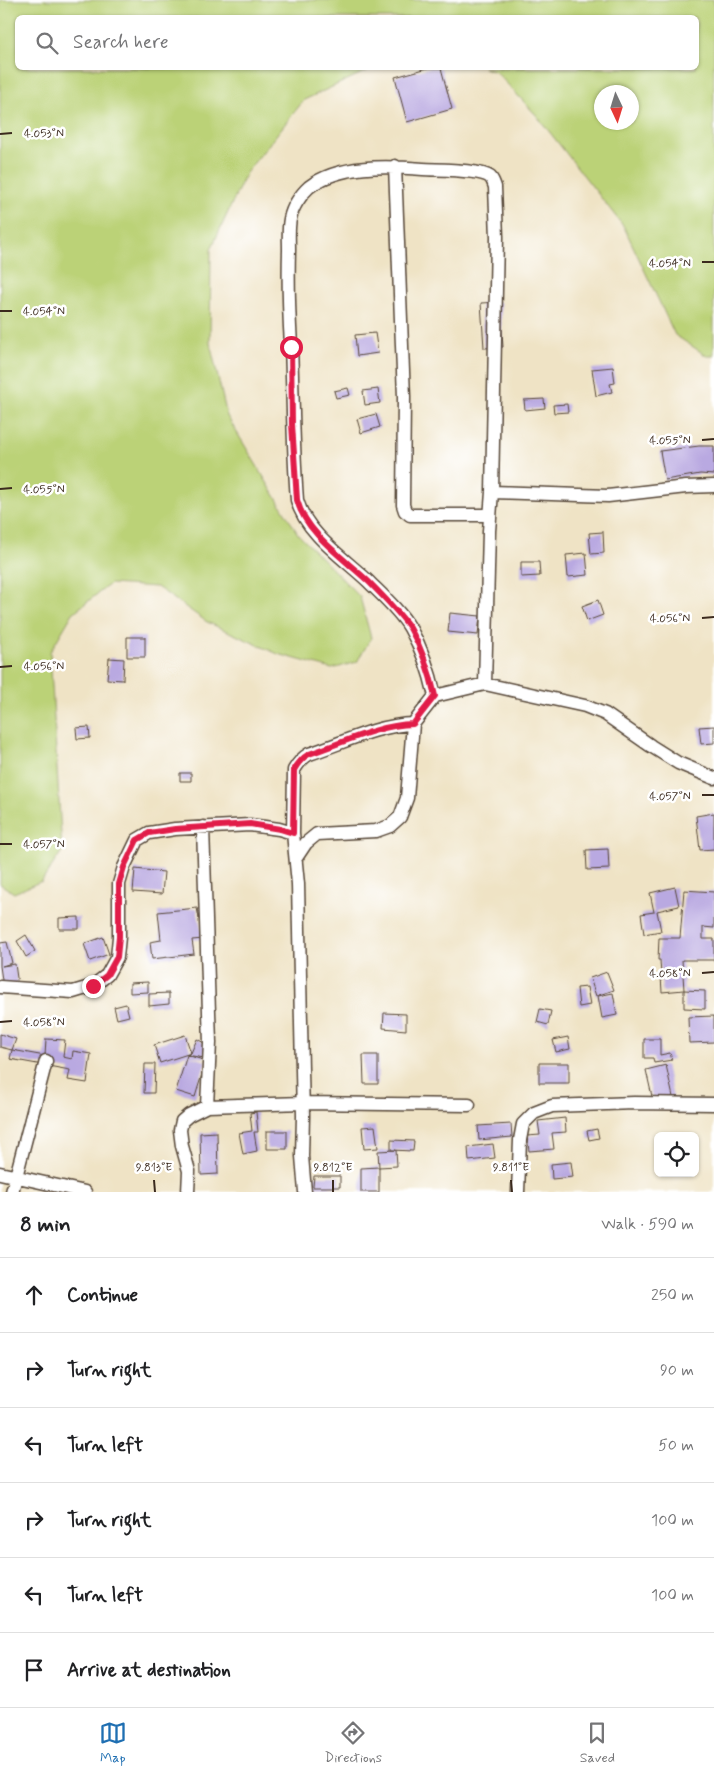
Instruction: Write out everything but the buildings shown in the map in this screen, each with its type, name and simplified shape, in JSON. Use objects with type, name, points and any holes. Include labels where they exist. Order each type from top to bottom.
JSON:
[{"type":"street","points":[[435,696],[424,658],[410,628],[369,582],[330,547],[308,523],[300,511],[297,500],[288,288],[290,220],[297,201],[309,188],[329,176],[377,166],[396,166],[471,172],[489,176],[495,187],[497,237],[492,492],[485,684]]},
{"type":"street","points":[[396,166],[404,397],[403,505],[405,511],[410,515],[490,515]]},
{"type":"street","points":[[492,492],[608,496],[686,487],[714,486]]},
{"type":"street","points":[[296,858],[306,843],[317,834],[376,831],[390,826],[400,817],[407,798],[413,724],[435,696],[485,684],[592,708],[605,714],[678,763],[714,778]]},
{"type":"street","points":[[304,1192],[298,884],[293,833],[294,770],[297,763],[309,754],[375,731],[397,725],[413,724]]},
{"type":"street","points":[[0,987],[73,992],[93,986],[107,975],[117,957],[119,884],[124,867],[137,840],[149,833],[250,824],[293,833]]},
{"type":"street","points":[[203,827],[210,1043],[208,1106]]},
{"type":"street","points":[[12,1192],[46,1061]]},
{"type":"street","points":[[188,1192],[189,1171],[182,1146],[180,1130],[182,1121],[189,1115],[208,1106],[302,1103],[469,1105]]},
{"type":"street","points":[[518,1192],[520,1140],[523,1124],[534,1114],[552,1106],[634,1103],[714,1104]]},
{"type":"street","points":[[0,1173],[85,1192]]},
{"type":"green space","points":[[0,0],[714,0],[714,356],[707,356],[675,335],[624,227],[537,116],[496,72],[490,70],[699,70],[699,15],[15,15],[15,70],[369,70],[304,100],[246,173],[211,249],[210,343],[227,416],[298,534],[360,597],[371,638],[357,662],[332,669],[278,654],[207,622],[157,587],[110,584],[73,613],[50,652],[62,851],[42,881],[14,893],[0,884]]},
{"type":"route","points":[[93,986],[107,975],[117,957],[119,884],[124,867],[137,840],[149,833],[175,829],[250,824],[293,833],[294,770],[297,763],[309,754],[375,731],[397,725],[413,724],[435,696],[424,658],[410,628],[369,582],[330,547],[308,523],[300,511],[297,500],[292,424],[291,347]]}]
